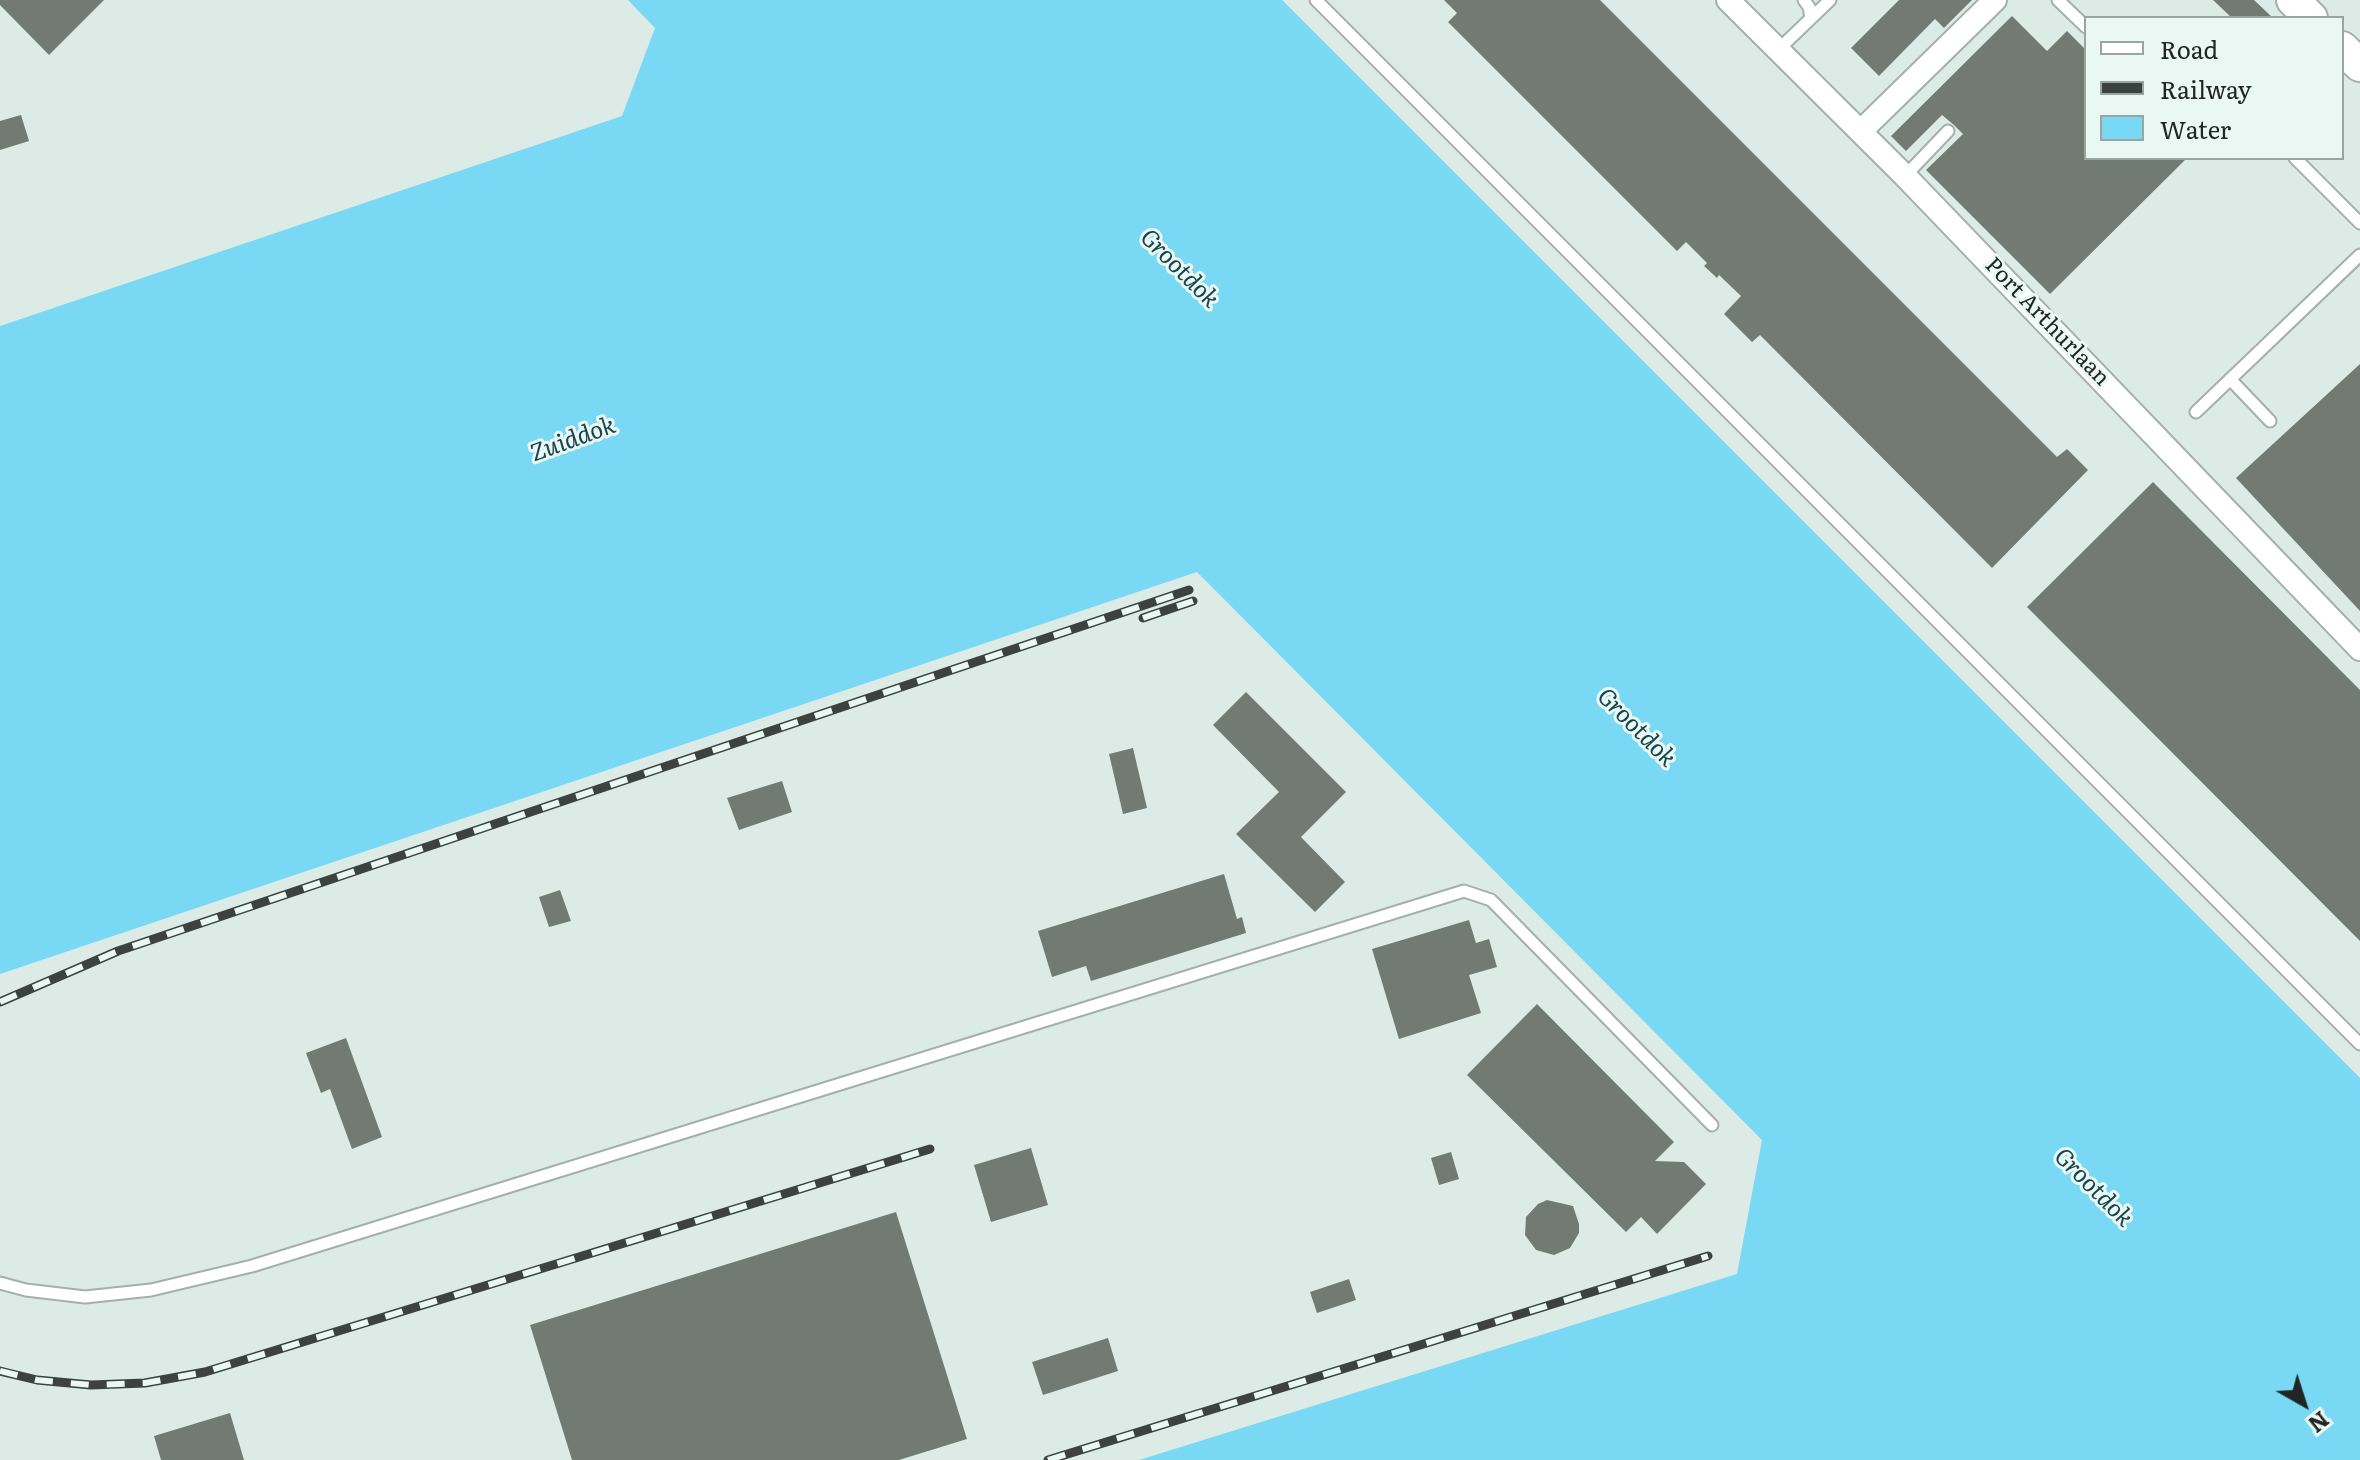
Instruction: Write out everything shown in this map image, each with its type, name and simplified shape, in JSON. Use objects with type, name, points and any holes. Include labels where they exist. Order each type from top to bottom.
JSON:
[{"type":"main road","points":[[2293,0],[2309,16]]},
{"type":"main road","points":[[2344,50],[2360,65]]},
{"type":"street","name":"Port Arthurlaan","points":[[1728,0],[1905,176],[2360,649]]},
{"type":"street","points":[[1861,131],[1995,0]]},
{"type":"lane","points":[[1316,0],[2360,1044]]},
{"type":"lane","points":[[1804,0],[1811,18]]},
{"type":"lane","points":[[1779,49],[1830,0]]},
{"type":"lane","points":[[2058,0],[2084,25]]},
{"type":"lane","points":[[1905,176],[1948,131]]},
{"type":"lane","points":[[2297,160],[2360,223]]},
{"type":"lane","points":[[2196,412],[2360,255]]},
{"type":"lane","points":[[2230,379],[2270,421]]},
{"type":"lane","points":[[0,1283],[26,1290],[85,1297],[151,1290],[252,1266],[1464,891],[1491,900],[1712,1125]]},
{"type":"water","points":[[628,0],[1282,0],[2360,1078],[2360,1460],[1139,1460],[1737,1274],[1762,1140],[1197,572],[0,974],[0,326],[622,116],[655,28]]},
{"type":"building","points":[[0,0],[104,0],[49,55],[0,5]]},
{"type":"building","points":[[1444,0],[1600,0],[2057,457],[2067,449],[2088,470],[1992,568],[1760,335],[1752,342],[1724,314],[1741,296],[1719,275],[1717,278],[1704,266],[1707,263],[1686,242],[1677,251],[1448,22],[1457,13]]},
{"type":"building","points":[[1899,0],[1972,0],[1944,28],[1935,19],[1879,76],[1851,48]]},
{"type":"building","points":[[2213,0],[2254,0],[2271,16],[2230,16]]},
{"type":"building","points":[[2012,16],[2047,51],[2067,31],[2084,48],[2084,160],[2185,160],[2050,294],[1926,170],[1963,134],[1954,125],[1942,115],[1906,151],[1891,136]]},
{"type":"building","points":[[21,115],[29,141],[0,150],[0,121]]},
{"type":"building","points":[[2360,364],[2360,611],[2236,478]]},
{"type":"building","points":[[2153,482],[2360,690],[2360,941],[2027,607]]},
{"type":"building","points":[[1246,692],[1346,792],[1301,837],[1345,882],[1315,912],[1236,834],[1279,792],[1213,725]]},
{"type":"building","points":[[1133,748],[1147,808],[1123,814],[1109,754]]},
{"type":"building","points":[[782,781],[792,812],[739,830],[727,798]]},
{"type":"building","points":[[1224,874],[1237,919],[1242,917],[1246,933],[1091,981],[1086,966],[1052,977],[1038,931]]},
{"type":"building","points":[[560,890],[571,921],[549,927],[539,897]]},
{"type":"building","points":[[1469,920],[1476,943],[1489,939],[1497,967],[1469,975],[1481,1013],[1399,1039],[1372,949]]},
{"type":"building","points":[[1537,1004],[1674,1142],[1655,1161],[1684,1162],[1706,1184],[1657,1234],[1641,1217],[1626,1232],[1467,1075]]},
{"type":"building","points":[[346,1038],[382,1137],[352,1149],[330,1089],[321,1093],[306,1053]]},
{"type":"building","points":[[1031,1148],[1048,1205],[991,1222],[974,1165]]},
{"type":"building","points":[[1451,1152],[1459,1179],[1439,1185],[1431,1158]]},
{"type":"building","points":[[1547,1200],[1573,1206],[1579,1224],[1579,1233],[1570,1248],[1554,1255],[1536,1250],[1525,1235],[1526,1217],[1538,1204]]},
{"type":"building","points":[[896,1212],[967,1439],[899,1460],[572,1460],[530,1325]]},
{"type":"building","points":[[1349,1279],[1356,1300],[1317,1313],[1310,1292]]},
{"type":"building","points":[[1108,1338],[1118,1371],[1043,1395],[1032,1362]]},
{"type":"building","points":[[230,1413],[244,1460],[161,1460],[154,1436]]},
{"type":"railway","points":[[0,1002],[118,951],[1189,590]]},
{"type":"railway","points":[[1143,618],[1193,601]]},
{"type":"railway","points":[[0,1371],[37,1380],[91,1385],[145,1383],[205,1372],[930,1149]]},
{"type":"railway","points":[[1048,1460],[1708,1256]]},
{"type":"water label","name":"Grootdok","points":[[1179,269]]},
{"type":"water label","name":"Zuiddok","points":[[573,440]]},
{"type":"water label","name":"Grootdok","points":[[1636,728]]},
{"type":"water label","name":"Grootdok","points":[[2093,1188]]}]
